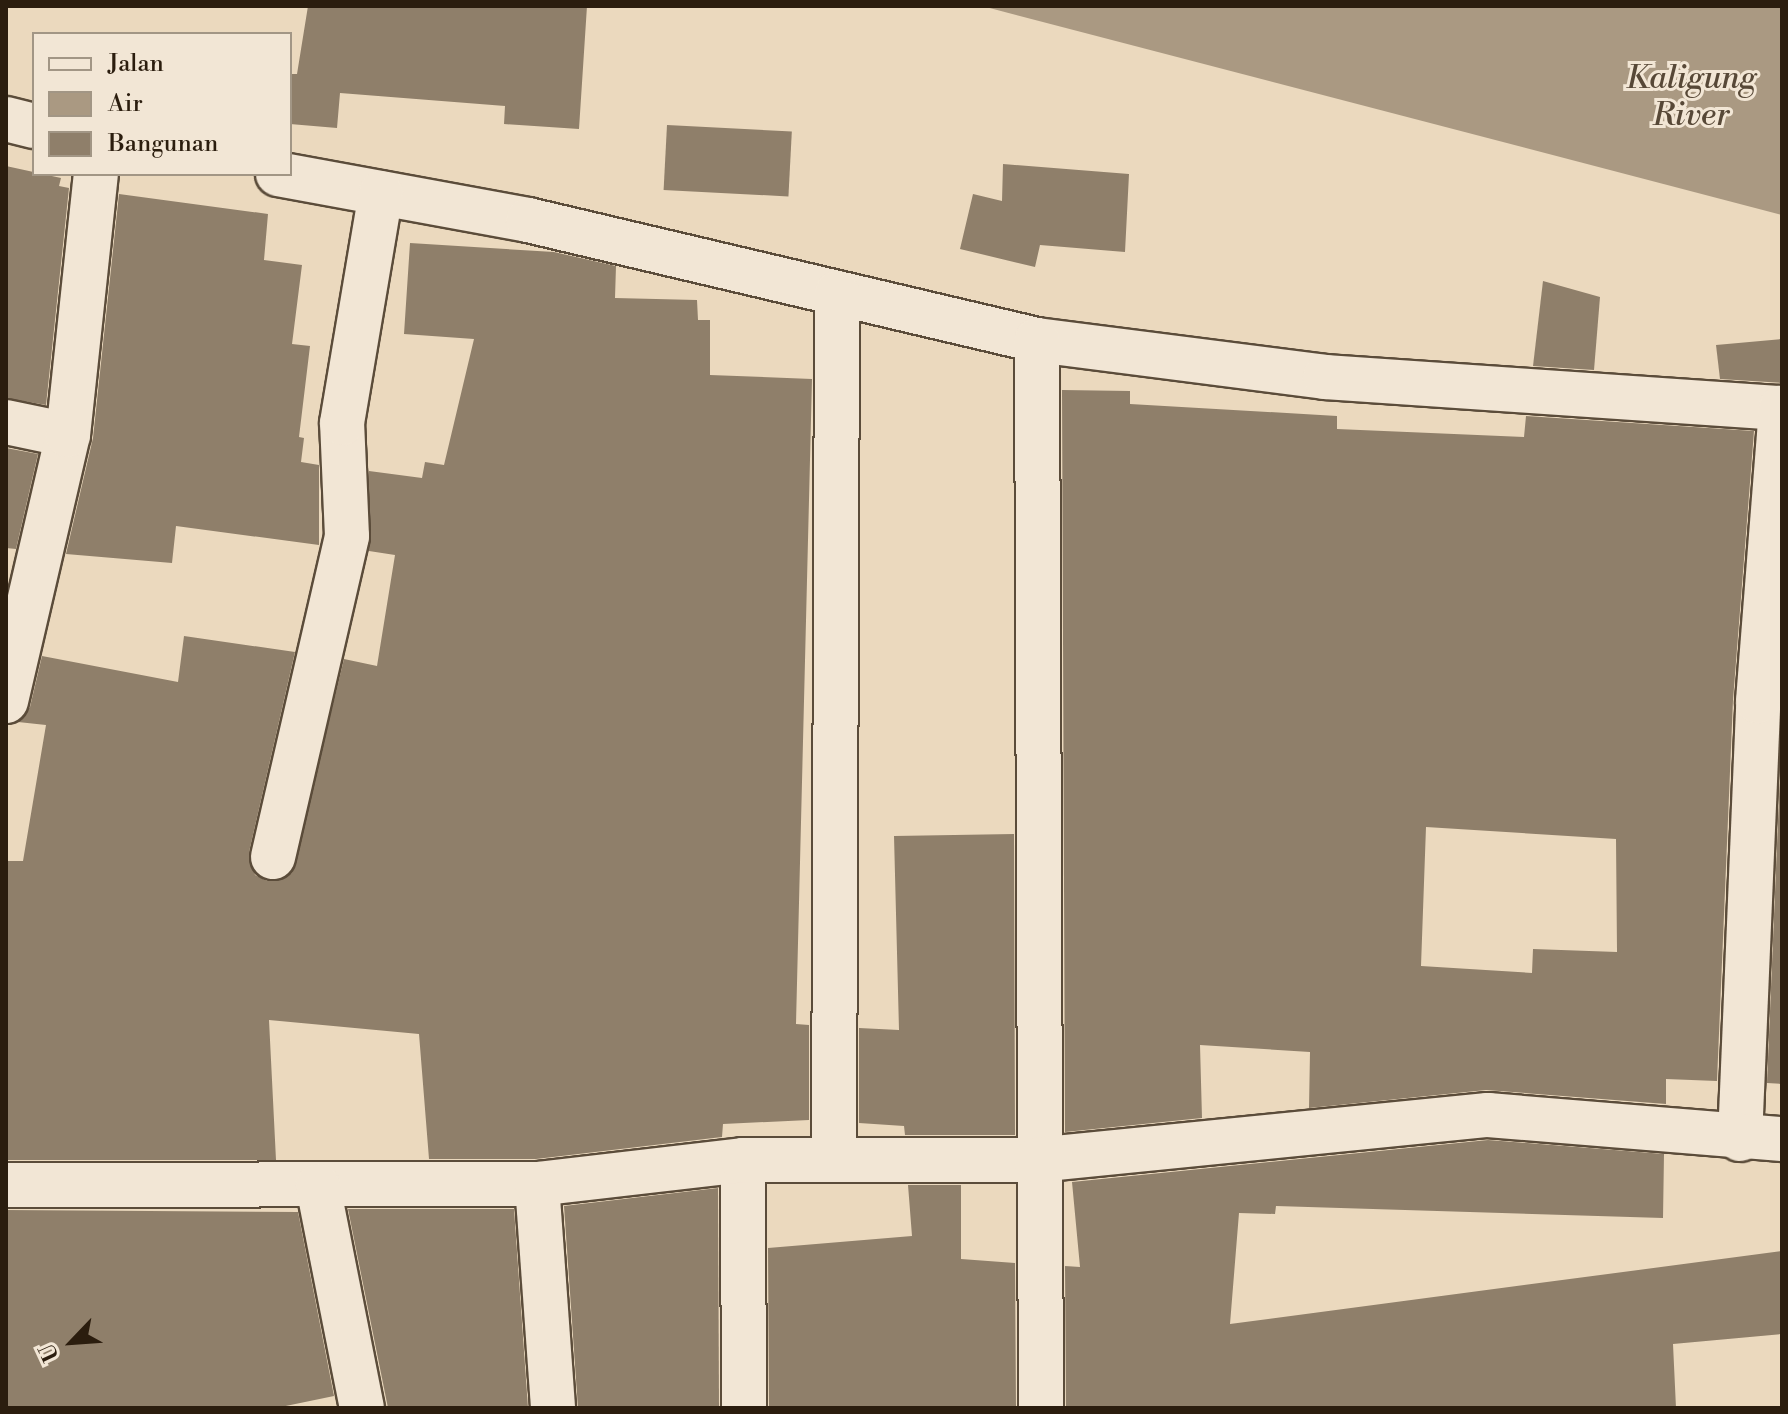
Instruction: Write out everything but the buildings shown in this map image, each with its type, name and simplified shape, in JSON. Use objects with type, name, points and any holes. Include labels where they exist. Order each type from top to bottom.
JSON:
[{"type":"street","points":[[6,119],[32,126]]},
{"type":"street","points":[[6,701],[68,435],[96,176]]},
{"type":"street","points":[[6,1185],[537,1184],[743,1160],[1036,1160],[1488,1115],[1761,1139],[1770,701],[1781,408],[1325,377],[1037,340],[381,193],[289,176]]},
{"type":"street","points":[[273,857],[347,536],[342,423],[381,193]]},
{"type":"street","points":[[834,1160],[837,293]]},
{"type":"street","points":[[1037,340],[1036,1160],[1041,1408]]},
{"type":"street","points":[[6,422],[68,435]]},
{"type":"street","points":[[743,1160],[744,1408]]},
{"type":"street","points":[[537,1184],[553,1408]]},
{"type":"street","points":[[318,1186],[362,1408]]},
{"type":"water","name":"Kaligung River","points":[[982,6],[1782,6],[1782,215]]}]
